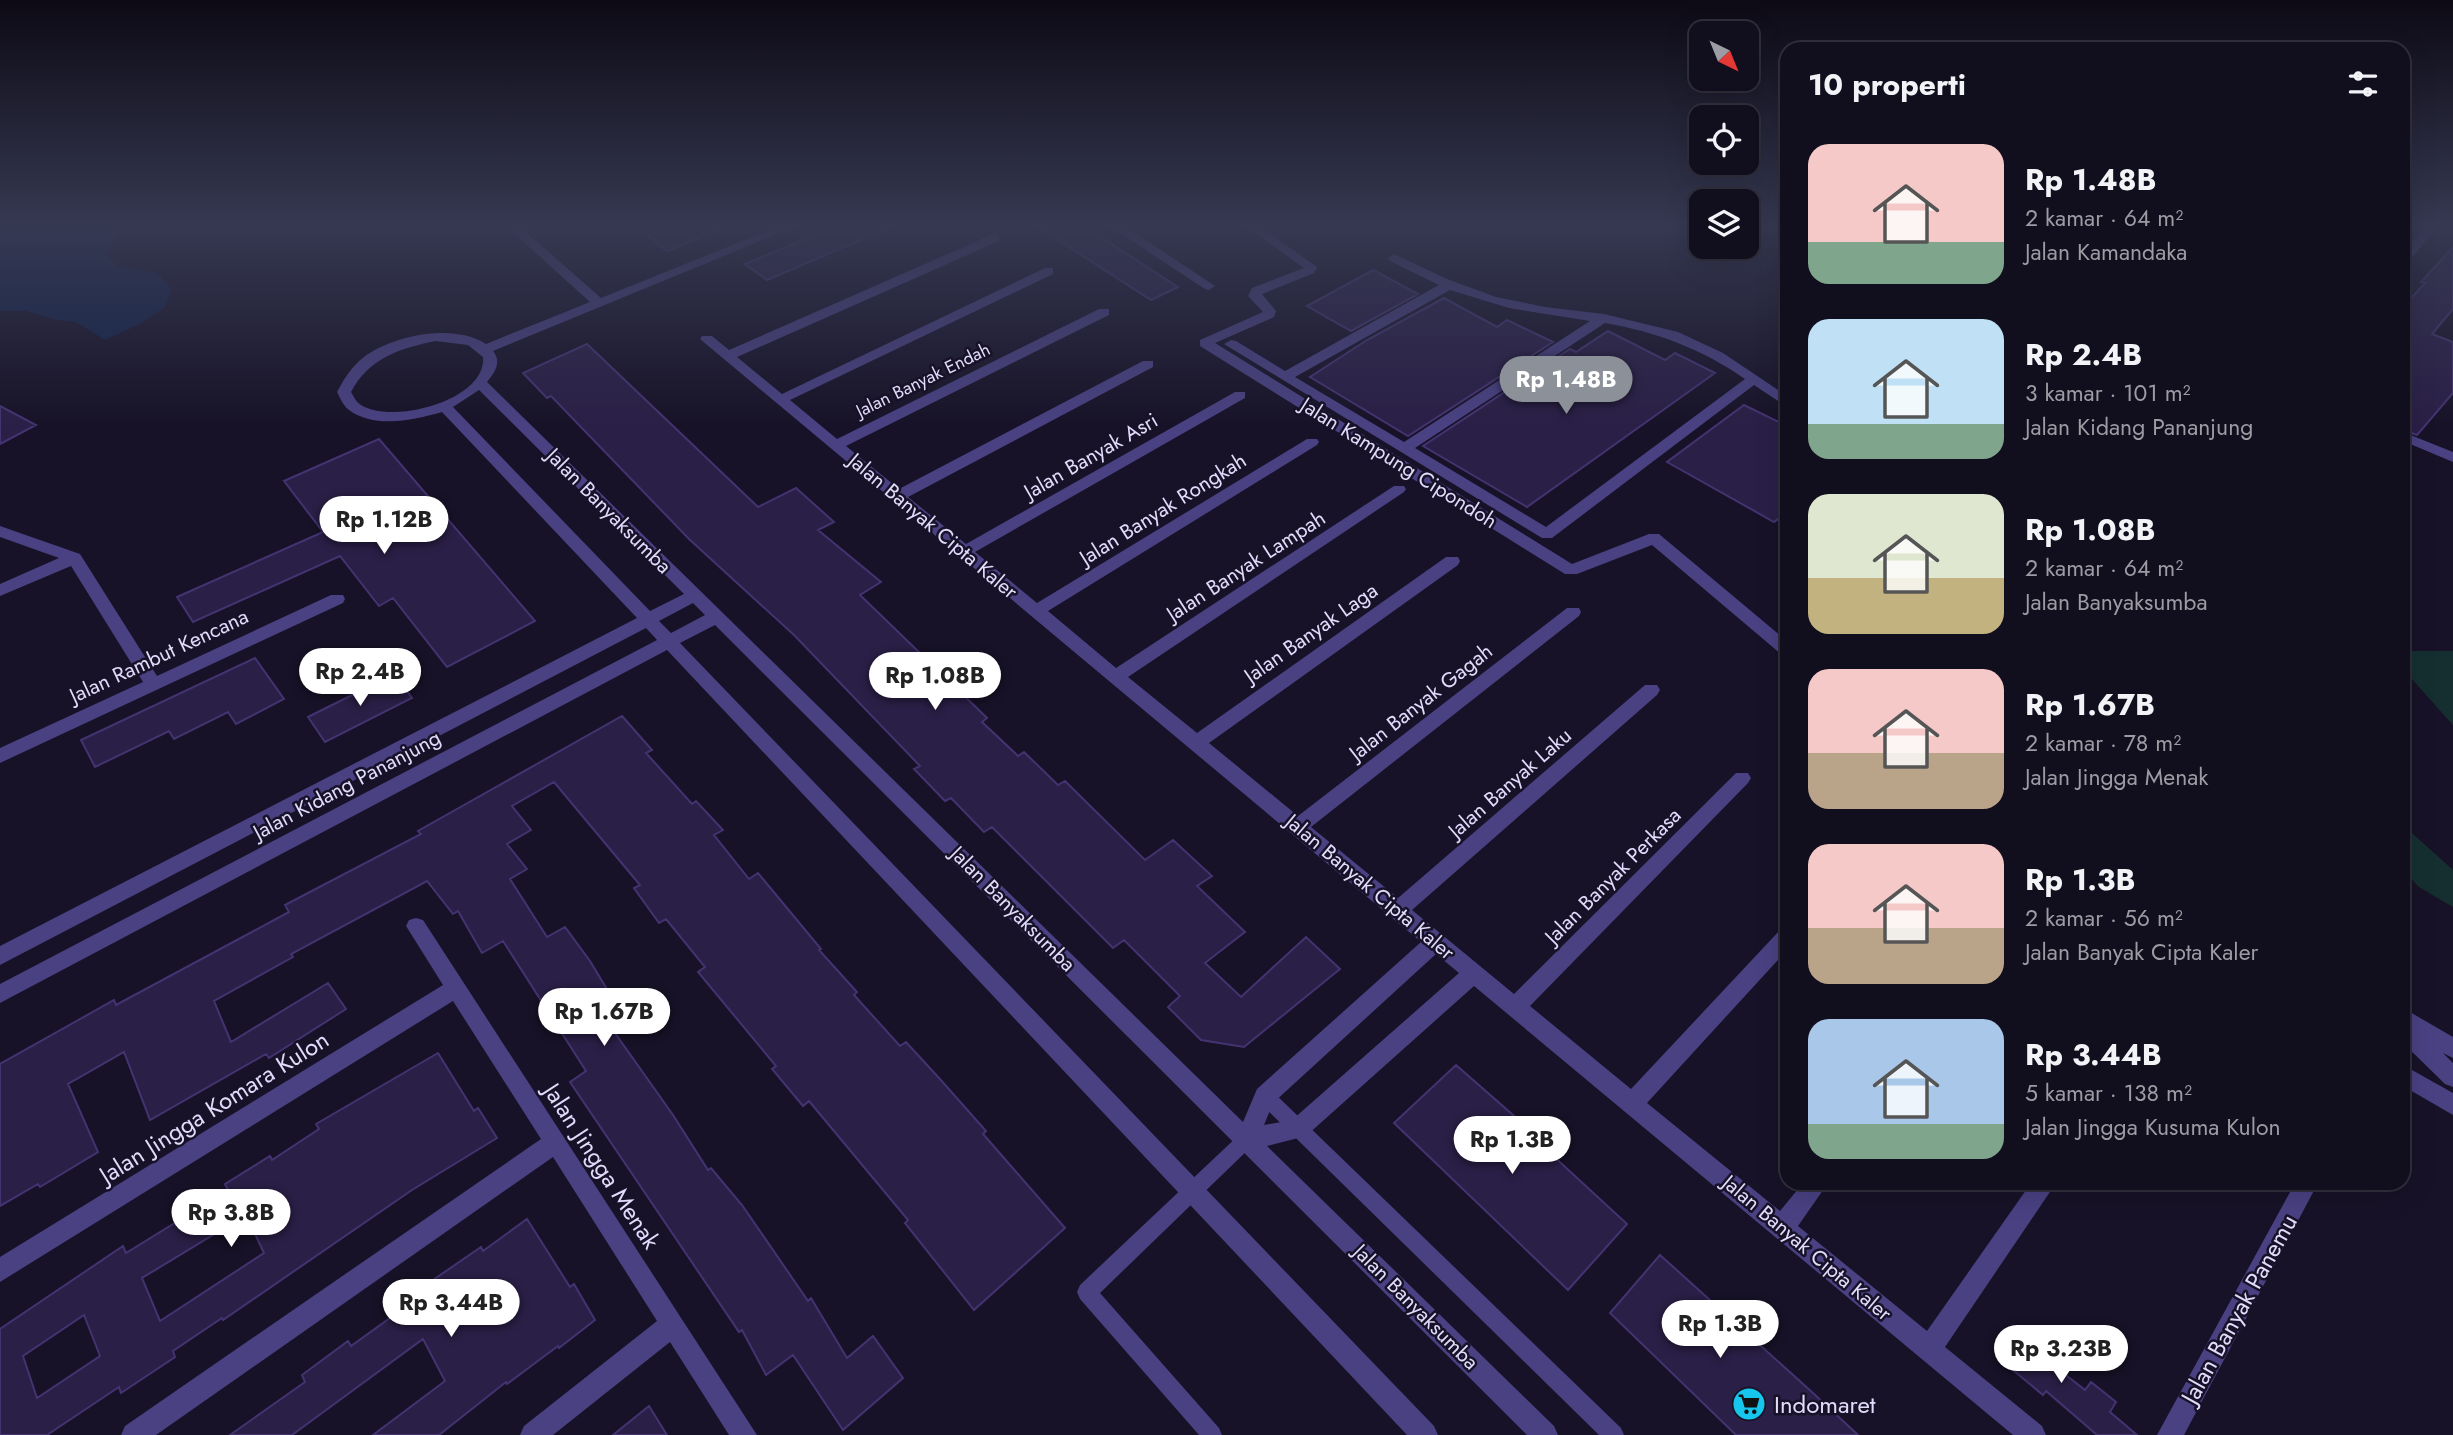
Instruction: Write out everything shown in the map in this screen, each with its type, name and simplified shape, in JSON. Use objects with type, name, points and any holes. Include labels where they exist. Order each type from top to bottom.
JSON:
[{"type":"street","points":[[587,292],[599,303]]},
{"type":"street","points":[[485,349],[626,292]]},
{"type":"street","points":[[727,356],[872,292]]},
{"type":"street","points":[[780,400],[1005,292]]},
{"type":"street","name":"Jalan Kampung Cipondoh","points":[[1256,292],[1254,296],[1270,311],[1269,314],[1205,343],[1571,570],[1654,538],[1780,644]]},
{"type":"street","points":[[1286,376],[1436,292]]},
{"type":"street","points":[[1465,292],[1528,309],[1604,318],[1674,335],[1719,355],[1780,398]]},
{"type":"street","name":"Jalan Banyak Endah","points":[[835,446],[1104,312]]},
{"type":"street","points":[[1406,447],[1604,318]]},
{"type":"street","points":[[436,337],[465,339],[485,349],[491,359],[489,371],[481,384],[444,406],[408,416],[376,416],[353,407],[344,392],[352,373],[373,356],[403,343],[436,337]]},
{"type":"street","name":"Jalan Banyak Cipta Kaler","points":[[706,339],[2033,1435]]},
{"type":"street","points":[[1231,344],[1406,447],[1546,534],[1754,379]]},
{"type":"street","points":[[896,497],[1148,364]]},
{"type":"street","name":"Jalan Banyaksumba","points":[[481,384],[1545,1435]]},
{"type":"street","name":"Jalan Banyak Asri","points":[[962,553],[1240,395]]},
{"type":"street","points":[[444,406],[1425,1435]]},
{"type":"street","points":[[2410,439],[2452,456]]},
{"type":"street","name":"Jalan Banyak Rongkah","points":[[1036,611],[1312,442]]},
{"type":"street","name":"Jalan Banyak Lampah","points":[[1115,677],[1399,489]]},
{"type":"street","points":[[0,531],[74,558],[153,683]]},
{"type":"street","points":[[0,590],[74,558]]},
{"type":"street","name":"Jalan Banyak Laga","points":[[1196,743],[1452,561]]},
{"type":"street","name":"Jalan Kidang Pananjung","points":[[0,956],[695,595]]},
{"type":"street","name":"Jalan Rambut Kencana","points":[[0,756],[337,599]]},
{"type":"street","name":"Jalan Banyak Gagah","points":[[1297,827],[1573,612]]},
{"type":"street","name":"Jalan Kidang Pananjung","points":[[0,994],[716,617]]},
{"type":"street","name":"Jalan Banyak Laku","points":[[1398,910],[1651,690]]},
{"type":"street","name":"Jalan Banyak Perkasa","points":[[1515,1007],[1742,778]]},
{"type":"street","name":"Jalan Jingga Menak","points":[[416,926],[744,1435]]},
{"type":"street","points":[[1247,1139],[1265,1096],[1436,942]]},
{"type":"street","points":[[1632,1104],[1780,944]]},
{"type":"street","points":[[1247,1139],[1298,1129],[1474,973]]},
{"type":"street","name":"Jalan Jingga Komara Kulon","points":[[0,1270],[456,988]]},
{"type":"street","points":[[2410,1021],[2453,1048]]},
{"type":"street","points":[[2410,1036],[2450,1075]]},
{"type":"street","points":[[2410,1052],[2450,1075]]},
{"type":"street","points":[[2410,1078],[2453,1105]]},
{"type":"street","points":[[134,1435],[556,1142]]},
{"type":"street","points":[[1782,1227],[1811,1190]]},
{"type":"street","points":[[1929,1349],[2040,1190]]},
{"type":"street","name":"Jalan Banyak Panemu","points":[[2170,1435],[2303,1190]]},
{"type":"street","points":[[533,1435],[673,1324]]},
{"type":"lane","points":[[1265,1096],[1614,1435]]},
{"type":"lane","points":[[1212,1435],[1087,1292],[1247,1139]]},
{"type":"green space","points":[[2410,651],[2453,651],[2453,725],[2410,677]]},
{"type":"green space","points":[[2410,831],[2453,870],[2453,907],[2419,887],[2410,877]]},
{"type":"water","points":[[0,292],[170,292],[165,307],[140,324],[105,340],[76,322],[56,320],[26,311],[0,311]]},
{"type":"building","points":[[1139,292],[1168,292],[1151,300]]},
{"type":"building","points":[[1333,292],[1418,294],[1351,331],[1307,306]]},
{"type":"building","points":[[2417,292],[2453,292],[2453,309],[2432,334],[2453,342],[2453,393],[2417,435],[2410,432],[2410,299]]},
{"type":"building","points":[[1444,298],[1497,327],[1507,320],[1553,342],[1408,436],[1310,377],[1367,340]]},
{"type":"building","points":[[1608,331],[1665,360],[1675,353],[1715,373],[1527,507],[1423,446],[1570,349],[1576,352]]},
{"type":"building","points":[[587,344],[758,507],[796,488],[834,522],[818,530],[881,582],[860,595],[987,718],[982,722],[1018,756],[1024,752],[1058,785],[1065,781],[1145,860],[1173,840],[1212,876],[1197,886],[1245,932],[1205,963],[1241,997],[1306,937],[1340,969],[1244,1047],[1201,1040],[1168,1007],[1180,996],[1124,940],[1113,948],[992,827],[984,832],[951,798],[945,801],[914,769],[920,766],[794,635],[689,539],[551,396],[547,398],[523,373]]},
{"type":"building","points":[[1744,405],[1780,423],[1780,517],[1774,522],[1667,462]]},
{"type":"building","points":[[0,406],[36,425],[0,444]]},
{"type":"building","points":[[379,439],[535,621],[447,667],[393,598],[379,606],[340,556],[193,622],[177,597],[323,532],[284,481]]},
{"type":"building","points":[[255,658],[284,699],[236,724],[228,712],[174,739],[169,731],[95,767],[81,740]]},
{"type":"building","points":[[394,674],[412,698],[325,742],[308,717]]},
{"type":"building","points":[[622,716],[652,750],[646,753],[692,804],[696,801],[723,830],[714,835],[749,879],[758,873],[821,949],[819,950],[857,992],[854,995],[900,1046],[906,1042],[939,1078],[986,1131],[983,1134],[1065,1228],[974,1310],[905,1223],[908,1220],[809,1101],[803,1106],[772,1069],[776,1066],[698,972],[705,967],[666,919],[659,923],[634,888],[640,885],[554,782],[512,806],[531,830],[507,844],[527,869],[510,879],[547,937],[565,927],[590,961],[628,1024],[615,1033],[708,1170],[711,1168],[742,1205],[808,1301],[811,1298],[847,1358],[873,1336],[903,1378],[843,1430],[793,1355],[766,1375],[742,1330],[739,1332],[570,1082],[586,1071],[503,941],[482,953],[458,911],[453,914],[427,881],[291,954],[293,957],[214,1001],[231,1042],[328,983],[346,1009],[269,1058],[266,1054],[150,1120],[124,1052],[68,1084],[98,1152],[40,1187],[38,1184],[0,1206],[0,1064],[114,1000],[116,1005],[289,912],[285,905],[421,834],[418,831]]},
{"type":"building","points":[[438,1053],[474,1111],[478,1108],[497,1138],[412,1190],[223,1320],[222,1318],[173,1351],[175,1357],[121,1393],[119,1387],[47,1435],[0,1435],[0,1329],[123,1246],[126,1253],[228,1190],[225,1184],[270,1156],[272,1160],[319,1129],[316,1124]],"holes":[[[246,1215],[264,1253],[160,1321],[142,1278]],[[84,1315],[100,1356],[37,1398],[23,1356]]]},
{"type":"building","points":[[1456,1065],[1553,1150],[1550,1153],[1627,1224],[1568,1290],[1394,1123]]},
{"type":"building","points":[[527,1219],[570,1287],[574,1284],[595,1320],[559,1348],[558,1346],[507,1384],[506,1382],[439,1435],[373,1435],[445,1381],[423,1339],[292,1435],[230,1435],[305,1382],[302,1375],[348,1341],[351,1346],[401,1310],[398,1304],[481,1247],[483,1251]]},
{"type":"building","points":[[1660,1255],[1858,1435],[1736,1435],[1610,1313]]},
{"type":"building","points":[[2023,1329],[2056,1357],[2052,1364],[2085,1390],[2091,1382],[2116,1402],[2110,1412],[2137,1435],[2097,1435],[2046,1391],[2043,1395],[1996,1356],[2011,1333],[2016,1337]]},
{"type":"building","points":[[649,1406],[667,1435],[613,1435]]},
{"type":"place","name":"Indomaret","points":[[1749,1404]]}]
